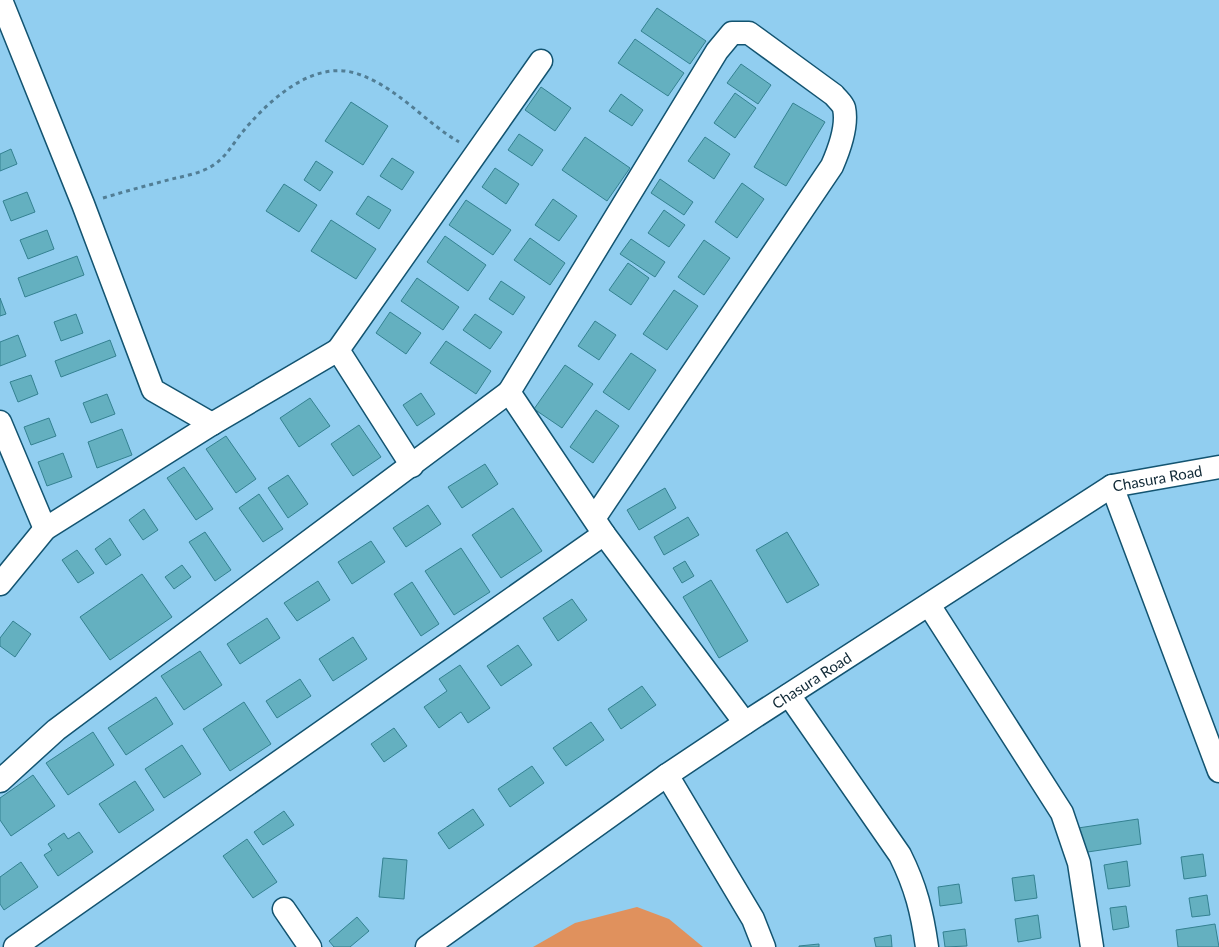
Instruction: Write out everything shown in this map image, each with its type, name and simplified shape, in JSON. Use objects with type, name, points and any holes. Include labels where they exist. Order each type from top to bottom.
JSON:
[{"type":"street","points":[[1,0],[83,204],[153,390],[212,424]]},
{"type":"street","points":[[0,781],[56,730],[509,392],[717,51],[732,33],[750,33],[834,95],[844,107],[844,123],[840,148],[832,166],[600,526],[15,947]]},
{"type":"street","points":[[0,584],[45,529],[212,424],[338,350],[541,61]]},
{"type":"street","points":[[338,350],[412,466]]},
{"type":"street","points":[[509,392],[600,526],[745,722]]},
{"type":"street","points":[[0,422],[45,529]]},
{"type":"street","name":"Chasura Road","points":[[427,947],[667,775],[745,722],[1112,486],[1219,467]]},
{"type":"street","points":[[1112,486],[1219,771]]},
{"type":"street","points":[[929,605],[1062,813],[1079,863],[1092,947]]},
{"type":"street","points":[[789,695],[900,855],[913,880],[927,947]]},
{"type":"street","points":[[667,775],[752,919],[764,947]]},
{"type":"street","points":[[284,910],[310,947]]},
{"type":"path","points":[[83,204],[212,166],[227,154],[240,136],[275,98],[312,77],[329,73],[354,73],[391,90],[448,135],[476,152]]},
{"type":"shaded area","points":[[637,907],[669,919],[703,947],[533,947],[575,923]]},
{"type":"building","points":[[657,8],[706,41],[690,64],[641,31]]},
{"type":"building","points":[[635,39],[684,73],[668,96],[618,63]]},
{"type":"building","points":[[741,64],[771,85],[758,104],[727,83]]},
{"type":"building","points":[[541,87],[571,108],[555,131],[525,110]]},
{"type":"building","points":[[735,93],[756,108],[735,138],[714,123]]},
{"type":"building","points":[[621,94],[643,110],[632,126],[609,111]]},
{"type":"building","points":[[351,102],[388,126],[363,165],[325,141]]},
{"type":"building","points":[[793,103],[825,122],[786,186],[754,167]]},
{"type":"building","points":[[519,134],[543,150],[532,166],[508,150]]},
{"type":"building","points":[[585,137],[630,168],[607,201],[562,170]]},
{"type":"building","points":[[705,137],[730,154],[714,179],[688,161]]},
{"type":"building","points":[[11,149],[17,164],[0,171],[0,154]]},
{"type":"building","points":[[392,158],[414,172],[402,190],[380,176]]},
{"type":"building","points":[[316,161],[333,172],[320,191],[304,180]]},
{"type":"building","points":[[495,168],[519,184],[506,204],[482,187]]},
{"type":"building","points":[[660,179],[693,202],[684,215],[651,193]]},
{"type":"building","points":[[742,183],[764,199],[737,238],[715,222]]},
{"type":"building","points":[[284,184],[317,205],[299,232],[266,211]]},
{"type":"building","points":[[27,192],[35,212],[11,221],[3,201]]},
{"type":"building","points":[[368,196],[391,210],[379,229],[356,214]]},
{"type":"building","points":[[553,199],[577,216],[559,241],[535,225]]},
{"type":"building","points":[[466,200],[511,230],[493,255],[449,225]]},
{"type":"building","points":[[664,210],[685,225],[669,247],[648,233]]},
{"type":"building","points":[[331,220],[376,249],[356,279],[311,251]]},
{"type":"building","points":[[47,230],[54,249],[28,259],[20,240]]},
{"type":"building","points":[[445,236],[486,265],[468,291],[427,262]]},
{"type":"building","points":[[530,238],[565,263],[550,285],[514,260]]},
{"type":"building","points":[[631,239],[665,262],[655,277],[620,254]]},
{"type":"building","points":[[704,240],[730,258],[704,295],[678,277]]},
{"type":"building","points":[[77,256],[84,275],[25,297],[18,278]]},
{"type":"building","points":[[628,263],[649,278],[631,305],[609,290]]},
{"type":"building","points":[[417,278],[459,307],[443,330],[401,301]]},
{"type":"building","points":[[501,281],[525,297],[513,315],[489,299]]},
{"type":"building","points":[[674,290],[698,306],[667,350],[643,334]]},
{"type":"building","points":[[0,298],[6,314],[0,316]]},
{"type":"building","points":[[390,312],[421,333],[406,354],[376,333]]},
{"type":"building","points":[[76,314],[83,333],[61,341],[54,322]]},
{"type":"building","points":[[475,314],[502,332],[490,349],[463,330]]},
{"type":"building","points":[[595,321],[616,335],[599,360],[578,346]]},
{"type":"building","points":[[18,335],[26,356],[0,366],[0,342]]},
{"type":"building","points":[[110,340],[116,356],[61,377],[55,361]]},
{"type":"building","points":[[446,341],[491,371],[476,394],[430,363]]},
{"type":"building","points":[[631,353],[656,370],[629,410],[603,392]]},
{"type":"building","points":[[565,365],[593,384],[562,428],[534,409]]},
{"type":"building","points":[[31,375],[38,394],[18,402],[10,382]]},
{"type":"building","points":[[421,393],[435,414],[417,426],[403,405]]},
{"type":"building","points":[[107,394],[115,414],[91,423],[83,403]]},
{"type":"building","points":[[310,398],[330,426],[299,447],[280,418]]},
{"type":"building","points":[[596,410],[619,426],[593,463],[570,447]]},
{"type":"building","points":[[49,418],[56,436],[31,445],[24,427]]},
{"type":"building","points":[[359,425],[381,457],[353,476],[331,444]]},
{"type":"building","points":[[122,429],[132,455],[97,468],[88,442]]},
{"type":"building","points":[[226,436],[256,479],[236,493],[206,449]]},
{"type":"building","points":[[63,453],[72,477],[47,486],[38,462]]},
{"type":"building","points":[[485,464],[498,484],[462,508],[448,487]]},
{"type":"building","points":[[184,467],[213,509],[196,520],[167,478]]},
{"type":"building","points":[[288,475],[308,504],[288,518],[268,488]]},
{"type":"building","points":[[665,488],[676,508],[639,530],[627,510]]},
{"type":"building","points":[[259,494],[283,529],[263,542],[239,508]]},
{"type":"building","points":[[428,505],[441,524],[406,547],[393,528]]},
{"type":"building","points":[[513,508],[542,551],[501,578],[472,535]]},
{"type":"building","points":[[144,509],[158,530],[143,540],[129,520]]},
{"type":"building","points":[[688,517],[699,535],[664,555],[654,537]]},
{"type":"building","points":[[205,532],[231,570],[215,581],[189,542]]},
{"type":"building","points":[[787,532],[819,585],[787,603],[756,550]]},
{"type":"building","points":[[110,538],[121,555],[106,565],[95,549]]},
{"type":"building","points":[[371,541],[385,562],[352,584],[338,562]]},
{"type":"building","points":[[461,548],[490,592],[454,615],[425,571]]},
{"type":"building","points":[[77,550],[94,573],[78,583],[62,560]]},
{"type":"building","points":[[685,561],[694,576],[682,583],[673,568]]},
{"type":"building","points":[[182,565],[191,577],[174,589],[165,577]]},
{"type":"building","points":[[142,574],[172,617],[110,660],[80,617]]},
{"type":"building","points":[[711,580],[748,641],[719,658],[683,597]]},
{"type":"building","points":[[318,581],[330,600],[297,621],[284,603]]},
{"type":"building","points":[[412,582],[439,624],[421,636],[394,594]]},
{"type":"building","points":[[572,599],[587,620],[558,641],[543,618]]},
{"type":"building","points":[[267,618],[280,638],[240,664],[227,644]]},
{"type":"building","points":[[13,621],[31,634],[15,657],[0,646],[0,638]]},
{"type":"building","points":[[353,637],[367,659],[333,681],[319,659]]},
{"type":"building","points":[[518,645],[532,665],[501,686],[487,666]]},
{"type":"building","points":[[200,651],[222,685],[184,710],[161,676]]},
{"type":"building","points":[[460,665],[490,708],[468,723],[461,712],[439,728],[424,707],[447,691],[439,679]]},
{"type":"building","points":[[300,679],[311,696],[277,718],[266,701]]},
{"type":"building","points":[[642,686],[656,705],[621,729],[608,709]]},
{"type":"building","points":[[156,697],[173,724],[126,755],[108,728]]},
{"type":"building","points":[[244,702],[271,744],[230,771],[203,729]]},
{"type":"building","points":[[591,722],[604,740],[566,766],[553,748]]},
{"type":"building","points":[[394,728],[407,746],[384,762],[371,744]]},
{"type":"building","points":[[93,732],[114,765],[68,795],[46,763]]},
{"type":"building","points":[[182,745],[201,774],[164,798],[145,769]]},
{"type":"building","points":[[532,766],[544,783],[510,807],[498,789]]},
{"type":"building","points":[[33,775],[55,806],[11,836],[0,820],[0,798]]},
{"type":"building","points":[[135,781],[154,810],[119,833],[99,804]]},
{"type":"building","points":[[473,809],[484,825],[449,849],[438,833]]},
{"type":"building","points":[[284,811],[294,825],[263,845],[254,832]]},
{"type":"building","points":[[1138,819],[1141,844],[1081,853],[1078,828]]},
{"type":"building","points":[[79,832],[93,852],[58,876],[44,855],[52,850],[48,844],[64,833],[68,839]]},
{"type":"building","points":[[247,839],[277,882],[253,898],[223,856]]},
{"type":"building","points":[[1203,854],[1206,876],[1184,879],[1181,857]]},
{"type":"building","points":[[383,858],[407,860],[404,899],[379,897]]},
{"type":"building","points":[[1127,861],[1130,886],[1108,889],[1104,865]]},
{"type":"building","points":[[21,862],[38,887],[4,910],[0,904],[0,877]]},
{"type":"building","points":[[1034,875],[1037,898],[1015,901],[1012,878]]},
{"type":"building","points":[[959,884],[962,903],[940,906],[938,887]]},
{"type":"building","points":[[1207,895],[1210,915],[1192,917],[1189,898]]},
{"type":"building","points":[[1126,906],[1129,927],[1113,930],[1110,908]]},
{"type":"building","points":[[1038,915],[1041,938],[1018,942],[1015,919]]},
{"type":"building","points":[[357,917],[369,931],[350,947],[334,947],[329,941]]},
{"type":"building","points":[[1215,924],[1219,947],[1178,947],[1176,930]]},
{"type":"building","points":[[965,929],[967,946],[945,947],[943,932]]},
{"type":"building","points":[[891,935],[892,947],[876,947],[874,938]]},
{"type":"building","points":[[819,944],[819,947],[799,947],[799,946]]}]
